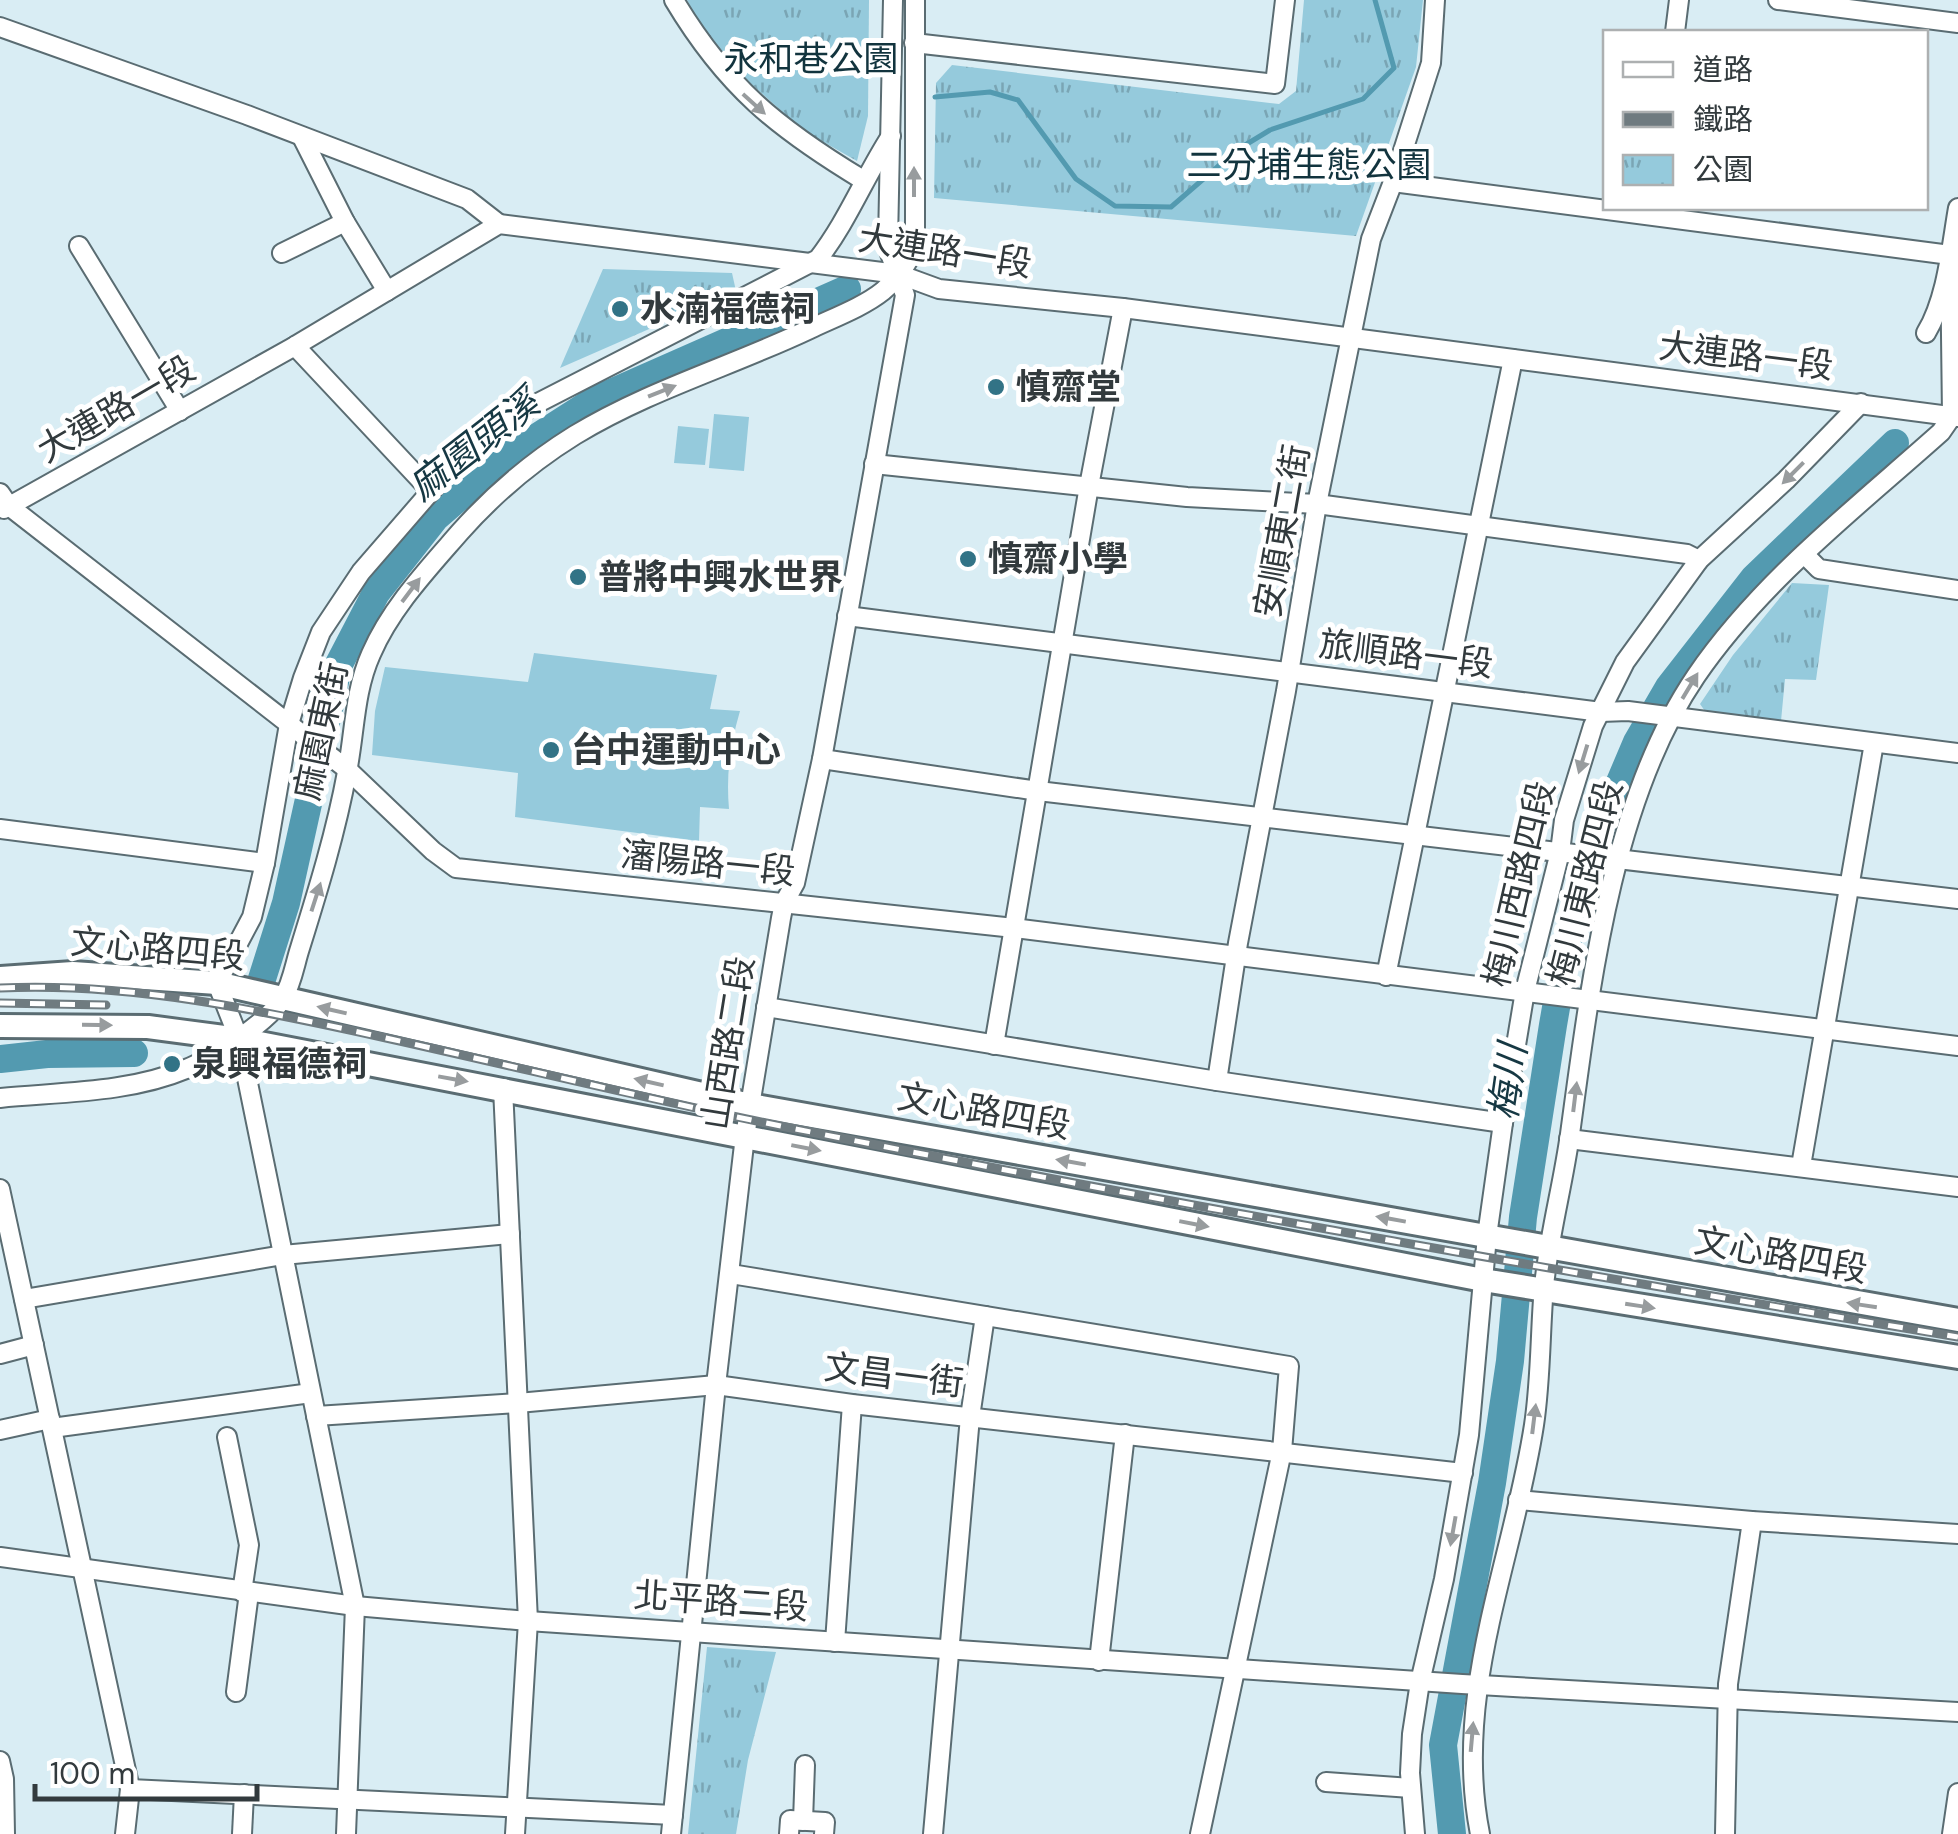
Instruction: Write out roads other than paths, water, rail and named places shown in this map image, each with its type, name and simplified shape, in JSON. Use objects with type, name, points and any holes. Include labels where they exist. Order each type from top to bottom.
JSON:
[{"type":"main road","name":"文心路四段","points":[[0,978],[73,973],[217,983],[750,1105],[1958,1320]]},
{"type":"main road","name":"文心路四段","points":[[0,1026],[148,1027],[239,1039],[1483,1280],[1958,1356]]},
{"type":"street","points":[[674,0],[715,62],[746,98],[788,133],[862,180]]},
{"type":"street","name":"山西路二段","points":[[672,1824],[716,1385],[750,1105],[784,903],[795,883],[822,759],[905,295],[888,241],[894,0]]},
{"type":"street","name":"山西路二段","points":[[898,274],[914,252],[915,241],[915,0]]},
{"type":"street","points":[[914,43],[1275,84],[1285,0]]},
{"type":"street","name":"安順東二街","points":[[1217,1081],[1317,504],[1371,239],[1431,63],[1436,0]]},
{"type":"street","points":[[1675,30],[1679,0]]},
{"type":"street","points":[[1778,0],[1958,24]]},
{"type":"street","points":[[0,27],[467,199],[499,224]]},
{"type":"street","points":[[346,1834],[356,1606],[239,1039],[217,983],[252,917],[321,632],[361,572],[458,460],[532,406],[818,258],[838,231],[862,180],[891,136]]},
{"type":"street","points":[[302,138],[345,222],[387,291]]},
{"type":"street","points":[[1393,182],[1603,207]]},
{"type":"street","points":[[1926,333],[1933,322],[1958,208]]},
{"type":"street","points":[[1628,210],[1950,255]]},
{"type":"street","points":[[282,253],[345,222]]},
{"type":"street","name":"大連路一段","points":[[3,504],[296,346],[499,224],[898,274],[938,289],[1123,308],[1956,413]]},
{"type":"street","points":[[79,246],[180,411]]},
{"type":"street","points":[[1950,255],[1956,413]]},
{"type":"street","name":"麻園東街","points":[[0,1098],[148,1082],[188,1068],[239,1039],[283,998],[322,879],[348,770],[355,705],[372,652],[408,592],[498,492],[574,436],[648,396],[776,345],[845,312],[883,291],[898,274]]},
{"type":"street","points":[[994,1045],[1123,308]]},
{"type":"street","points":[[296,346],[430,490]]},
{"type":"street","points":[[1386,976],[1512,359]]},
{"type":"street","name":"梅川西路四段","points":[[1415,1834],[1412,1734],[1463,1473],[1503,1123],[1526,992],[1564,820],[1593,726],[1626,662],[1699,560],[1786,480],[1861,403]]},
{"type":"street","name":"梅川東路四段","points":[[1480,1834],[1470,1776],[1469,1684],[1534,1425],[1548,1248],[1570,1139],[1587,999],[1634,802],[1666,716],[1738,622],[1804,554],[1941,432],[1956,413]]},
{"type":"street","points":[[874,464],[1187,497],[1317,504],[1687,554],[1699,560]]},
{"type":"street","name":"瀋陽路一段","points":[[3,504],[348,770],[456,868],[1014,928],[1958,1046]]},
{"type":"street","points":[[1804,554],[1819,569],[1958,590]]},
{"type":"street","name":"旅順路一段","points":[[847,616],[1958,753]]},
{"type":"street","points":[[1800,1166],[1874,743]]},
{"type":"street","points":[[822,759],[1038,791],[1958,899]]},
{"type":"street","points":[[0,829],[266,864]]},
{"type":"street","points":[[766,1008],[1503,1123]]},
{"type":"street","points":[[503,1088],[528,1621],[515,1834]]},
{"type":"street","points":[[1570,1139],[1958,1187]]},
{"type":"street","points":[[0,1189],[130,1789],[125,1834]]},
{"type":"street","points":[[24,1299],[283,1255],[510,1234]]},
{"type":"street","points":[[731,1274],[1289,1366],[1282,1451],[1200,1834]]},
{"type":"street","points":[[933,1834],[970,1417],[985,1316]]},
{"type":"street","points":[[0,1354],[34,1344]]},
{"type":"street","name":"文昌一街","points":[[316,1416],[518,1404],[716,1385],[1463,1473]]},
{"type":"street","points":[[0,1430],[312,1392]]},
{"type":"street","points":[[835,1642],[852,1404]]},
{"type":"street","points":[[1099,1661],[1126,1434]]},
{"type":"street","points":[[227,1438],[249,1545],[236,1692]]},
{"type":"street","points":[[1518,1500],[1958,1534]]},
{"type":"street","points":[[1725,1834],[1728,1701],[1752,1521]]},
{"type":"street","name":"北平路二段","points":[[0,1557],[356,1606],[528,1621],[1420,1682],[1958,1712]]},
{"type":"street","points":[[0,1761],[5,1834]]},
{"type":"street","points":[[805,1764],[796,1828],[825,1822],[824,1834]]},
{"type":"street","points":[[1326,1782],[1412,1788]]},
{"type":"street","points":[[130,1789],[516,1807],[672,1824]]},
{"type":"street","points":[[1952,1834],[1958,1792]]},
{"type":"street","points":[[242,1834],[244,1794]]},
{"type":"waterway","points":[[935,97],[990,92],[1018,100],[1076,179],[1115,206],[1171,207],[1237,150],[1270,130],[1363,99],[1394,68],[1375,0]]},
{"type":"waterway","name":"麻園頭溪","points":[[261,982],[286,903],[339,664],[376,593],[435,518],[503,459],[595,400],[847,289]]},
{"type":"waterway","name":"梅川","points":[[1452,1834],[1443,1745],[1492,1483],[1510,1361],[1523,1217],[1553,1025],[1567,944],[1595,841],[1637,742],[1669,687],[1754,578],[1895,443]]},
{"type":"waterway","name":"麻園頭溪","points":[[0,1059],[134,1053]]},
{"type":"railway","points":[[0,988],[97,989],[242,1008],[718,1113],[1063,1181],[1958,1337]]},
{"type":"railway","points":[[0,1003],[106,1005]]},
{"type":"place","name":"水湳福德祠","points":[[620,309]]},
{"type":"place","name":"慎齋堂","points":[[996,387]]},
{"type":"place","name":"慎齋小學","points":[[968,559]]},
{"type":"place","name":"普將中興水世界","points":[[578,577]]},
{"type":"place","name":"台中運動中心","points":[[551,750]]},
{"type":"place","name":"泉興福德祠","points":[[172,1064]]},
{"type":"park label","name":"永和巷公園","points":[[811,59]]},
{"type":"park label","name":"二分埔生態公園","points":[[1309,165]]}]
